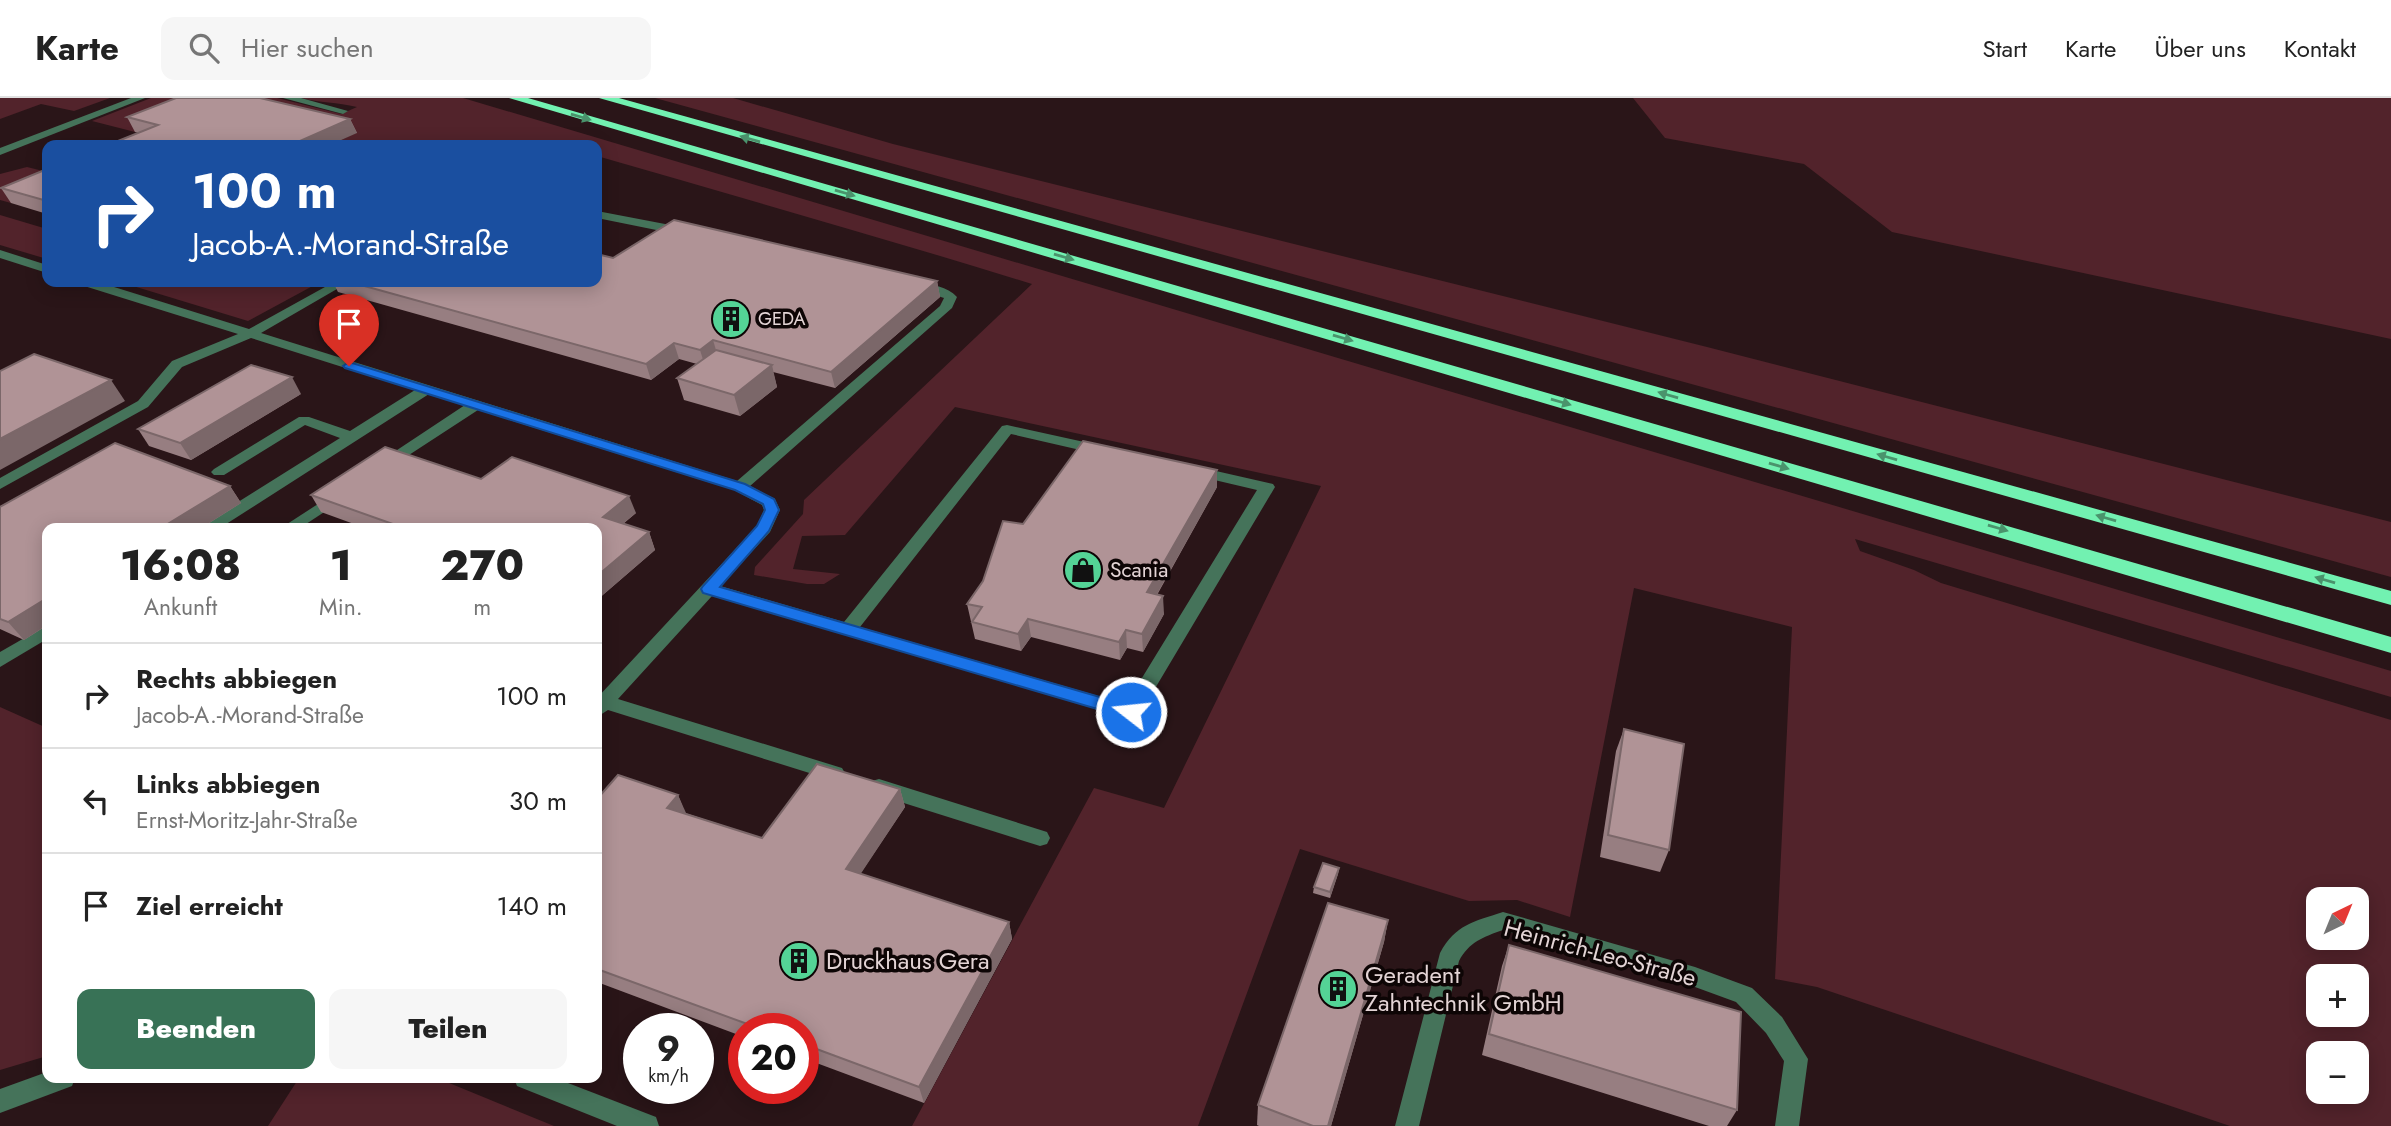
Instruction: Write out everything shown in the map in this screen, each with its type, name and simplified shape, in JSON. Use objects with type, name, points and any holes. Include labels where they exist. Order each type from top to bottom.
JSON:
[{"type":"highway","points":[[515,98],[2011,532],[2391,645]]},
{"type":"highway","points":[[605,98],[2391,598]]},
{"type":"street","points":[[0,152],[140,98]]},
{"type":"street","points":[[288,98],[343,111]]},
{"type":"street","points":[[602,215],[695,234]]},
{"type":"street","points":[[0,254],[42,267]]},
{"type":"street","points":[[740,487],[945,308],[951,297],[942,291],[903,282]]},
{"type":"street","points":[[102,287],[740,487],[769,502],[772,510],[764,528],[602,705]]},
{"type":"street","points":[[0,484],[143,404],[177,364],[249,334],[333,287]]},
{"type":"street","points":[[217,523],[425,390]]},
{"type":"street","points":[[297,523],[475,405]]},
{"type":"street","points":[[219,472],[304,420],[353,437]]},
{"type":"street","points":[[848,629],[1007,429],[1124,455]]},
{"type":"street","points":[[709,589],[1131,712],[1267,487],[1176,467]]},
{"type":"street","points":[[0,662],[42,634]]},
{"type":"street","points":[[602,706],[1041,838]]},
{"type":"street","name":"Heinrich-Leo-Straße","points":[[1407,1126],[1448,960],[1457,943],[1469,933],[1503,921],[1695,977],[1744,995],[1774,1025],[1796,1059],[1787,1126]]},
{"type":"street","points":[[0,1101],[49,1083]]},
{"type":"street","points":[[539,1083],[647,1126]]},
{"type":"shaded area","points":[[0,98],[110,98],[74,111],[41,104],[0,119]]},
{"type":"shaded area","points":[[151,98],[171,98],[191,103],[135,132],[92,121]]},
{"type":"shaded area","points":[[250,98],[277,98],[341,114],[357,107],[300,98],[463,98],[2391,671],[2391,697],[1855,539],[1860,551],[1914,570],[1941,583],[2391,720],[2391,1126],[2230,1126],[1817,987],[1775,979],[1792,627],[1634,588],[1570,917],[1517,900],[1469,901],[1300,849],[1198,1126],[912,1126],[1094,788],[1164,808],[1321,486],[955,407],[845,535],[802,536],[793,569],[840,574],[824,584],[807,584],[754,575],[755,567],[803,514],[804,500],[1032,284],[602,157],[602,140],[341,140],[356,133]]},
{"type":"shaded area","points":[[655,98],[733,98],[893,144],[1707,347],[2391,522],[2391,577]]},
{"type":"shaded area","points":[[1633,98],[2391,98],[2391,339],[1892,232],[1804,164],[1665,138]]},
{"type":"shaded area","points":[[27,167],[42,171],[42,176],[11,203],[0,200],[0,174]]},
{"type":"shaded area","points":[[0,215],[42,228],[42,258],[0,245]]},
{"type":"shaded area","points":[[136,287],[311,287],[248,321]]},
{"type":"shaded area","points":[[0,707],[42,726],[42,1057],[0,1070]]},
{"type":"shaded area","points":[[296,1083],[449,1083],[554,1126],[268,1126]]},
{"type":"building","points":[[176,98],[260,98],[350,119],[302,140],[120,140],[158,125],[127,117]]},
{"type":"building","points":[[42,171],[42,200],[1,188]]},
{"type":"building","name":"GEDA","points":[[674,220],[937,281],[831,372],[713,340],[700,350],[674,343],[646,364],[368,287],[602,287],[602,255],[613,258]]},
{"type":"building","points":[[716,350],[772,365],[734,395],[677,378]]},
{"type":"building","points":[[34,354],[111,380],[0,439],[0,371]]},
{"type":"building","points":[[251,365],[292,377],[180,443],[138,429]]},
{"type":"building","name":"Scania","points":[[1083,441],[1217,470],[1147,592],[1163,596],[1142,634],[1126,630],[1119,642],[1028,619],[1018,634],[972,622],[982,607],[967,604],[983,581],[1003,521],[1023,524]]},
{"type":"building","points":[[115,443],[230,486],[169,523],[42,523],[42,601],[8,622],[0,619],[0,507]]},
{"type":"building","points":[[385,447],[481,479],[512,457],[629,496],[603,517],[649,532],[602,572],[602,523],[390,523],[311,495]]},
{"type":"building","points":[[1624,729],[1684,744],[1669,850],[1608,835]]},
{"type":"building","name":"Druckhaus Gera","points":[[817,764],[900,789],[846,869],[1009,922],[919,1087],[819,1050],[819,1013],[728,1013],[728,1017],[602,971],[602,793],[618,775],[678,795],[667,808],[762,838]]},
{"type":"building","points":[[1323,863],[1339,868],[1330,892],[1314,887]]},
{"type":"building","points":[[1328,903],[1388,920],[1328,1126],[1313,1126],[1258,1105]]},
{"type":"building","points":[[1509,945],[1741,1012],[1737,1110],[1489,1034]]},
{"type":"place","name":"GEDA","points":[[731,319]]},
{"type":"place","name":"Scania","points":[[1083,570]]},
{"type":"place","name":"Druckhaus Gera","points":[[799,961]]},
{"type":"place","name":"Geradent Zahntechnik GmbH","points":[[1338,989]]},
{"type":"route","points":[[349,366],[740,487],[760,496],[769,502],[772,510],[764,528],[709,589],[1131,712]]}]
